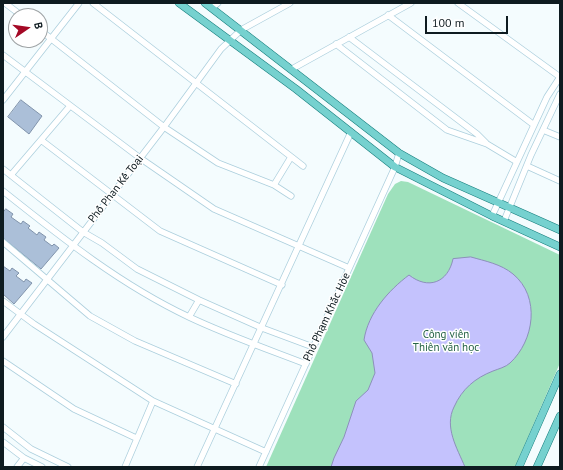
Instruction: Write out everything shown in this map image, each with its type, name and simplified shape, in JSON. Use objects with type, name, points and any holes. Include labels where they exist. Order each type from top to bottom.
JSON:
[{"type":"main road","points":[[179,3],[296,89],[395,167],[492,216],[560,247]]},
{"type":"main road","points":[[205,3],[215,5],[242,30],[399,153],[443,178],[560,230]]},
{"type":"main road","points":[[519,467],[560,374]]},
{"type":"main road","points":[[537,467],[560,416]]},
{"type":"street","points":[[3,100],[79,3]]},
{"type":"street","points":[[93,3],[304,166]]},
{"type":"street","name":"Phố Phan Kế Toại","points":[[3,336],[164,127],[221,48],[242,30],[290,3]]},
{"type":"street","points":[[292,69],[411,3]]},
{"type":"street","points":[[458,3],[560,77],[547,97],[492,216]]},
{"type":"street","points":[[388,15],[534,125]]},
{"type":"street","points":[[48,36],[164,127],[218,163],[274,185],[291,196]]},
{"type":"street","points":[[349,37],[477,134],[487,144]]},
{"type":"street","points":[[336,44],[447,130],[487,144],[517,162]]},
{"type":"street","points":[[3,55],[140,158],[214,209],[349,268]]},
{"type":"street","points":[[504,221],[560,94]]},
{"type":"street","points":[[11,175],[70,106]]},
{"type":"street","points":[[543,130],[560,137]]},
{"type":"street","points":[[197,467],[282,285],[351,132]]},
{"type":"street","points":[[41,140],[160,231],[282,285]]},
{"type":"street","name":"Phố Phạm Khắc Hòe","points":[[259,467],[395,167],[399,153]]},
{"type":"street","points":[[274,185],[291,156]]},
{"type":"street","points":[[527,166],[560,181]]},
{"type":"street","points":[[3,169],[83,232],[102,243],[137,268],[199,300],[262,328],[313,347]]},
{"type":"street","points":[[3,191],[72,246],[130,285],[189,317],[254,345],[306,364]]},
{"type":"street","points":[[3,242],[90,316],[135,341],[236,384]]},
{"type":"street","points":[[189,317],[199,300]]},
{"type":"street","points":[[3,301],[20,314],[153,402],[266,452]]},
{"type":"street","points":[[3,361],[74,409],[136,438]]},
{"type":"street","points":[[125,467],[136,438],[153,402]]},
{"type":"street","points":[[3,427],[31,449],[68,467]]},
{"type":"street","points":[[3,442],[24,458],[42,467]]},
{"type":"street","points":[[17,467],[24,458]]},
{"type":"green space","name":"Công viên Thiên văn học","points":[[401,181],[408,182],[560,255],[560,363],[515,467],[266,467],[388,194],[395,184]]},
{"type":"water","points":[[471,257],[498,265],[513,274],[522,284],[528,295],[531,306],[531,319],[525,343],[518,354],[504,367],[480,377],[470,385],[461,395],[454,407],[450,422],[451,430],[455,445],[465,467],[331,467],[344,437],[356,401],[368,390],[375,373],[372,353],[364,340],[366,330],[380,303],[401,281],[409,275],[416,280],[423,282],[436,282],[447,274],[453,259]]},
{"type":"building","points":[[21,100],[42,116],[29,134],[8,117]]},
{"type":"building","points":[[6,209],[13,214],[11,217],[21,224],[23,221],[30,226],[28,228],[37,235],[39,232],[46,237],[44,240],[52,246],[54,244],[59,248],[41,269],[3,238],[3,213]]},
{"type":"building","points":[[3,266],[10,271],[12,268],[19,273],[16,276],[24,282],[26,279],[32,283],[14,304],[3,294]]}]
